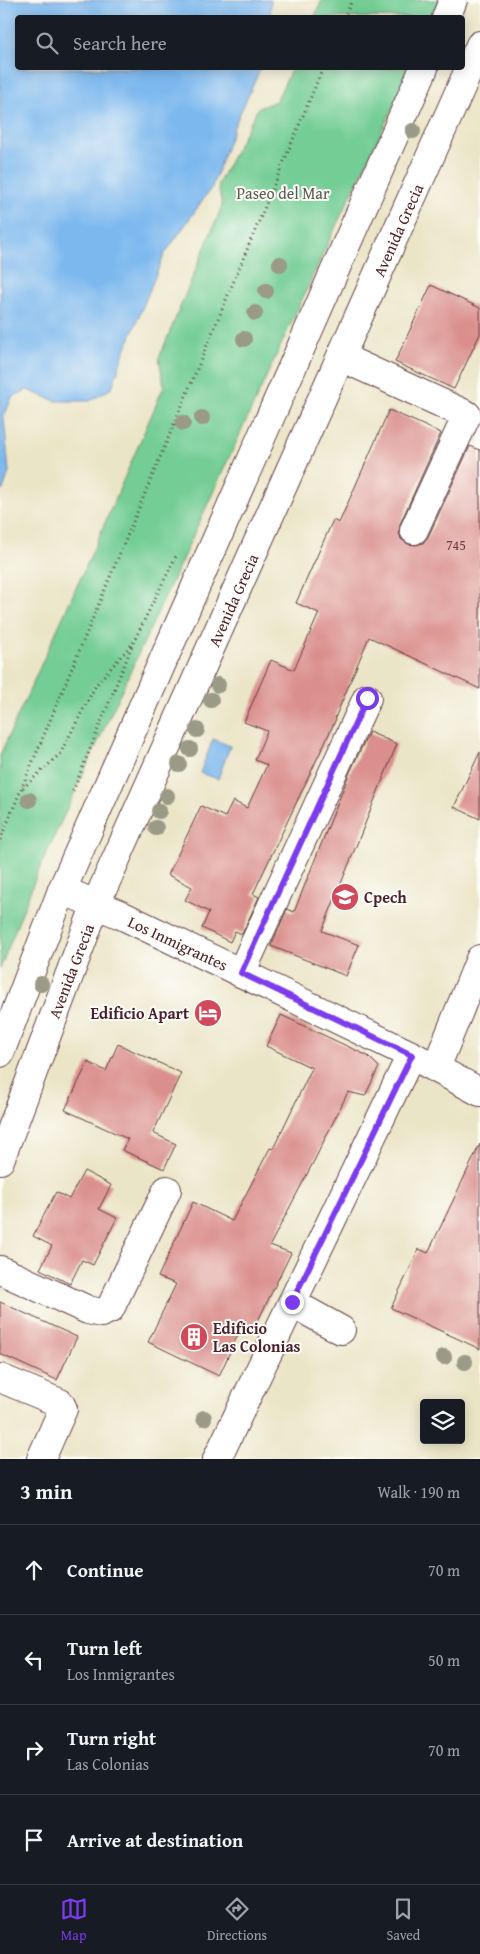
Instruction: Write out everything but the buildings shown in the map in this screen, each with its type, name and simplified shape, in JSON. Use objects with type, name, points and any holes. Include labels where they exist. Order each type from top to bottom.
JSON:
[{"type":"main road","points":[[447,15],[453,0]]},
{"type":"main road","name":"Avenida Grecia","points":[[0,1160],[96,904],[480,45]]},
{"type":"main road","points":[[0,1053],[62,890],[423,70]]},
{"type":"main road","points":[[341,357],[467,415],[414,530]]},
{"type":"main road","points":[[241,973],[367,698]]},
{"type":"main road","name":"Los Inmigrantes","points":[[62,890],[96,904],[412,1055],[480,1092]]},
{"type":"main road","points":[[436,1068],[480,959]]},
{"type":"main road","points":[[217,1459],[412,1055]]},
{"type":"main road","points":[[0,1270],[88,1310],[102,1313],[110,1309],[167,1190]]},
{"type":"main road","points":[[292,1302],[341,1330]]},
{"type":"main road","points":[[0,1378],[60,1403],[63,1409],[40,1459]]},
{"type":"path","points":[[345,15],[352,0]]},
{"type":"path","points":[[0,840],[322,70]]},
{"type":"path","points":[[21,790],[60,754],[96,685],[134,641]]},
{"type":"green space","points":[[322,0],[441,0],[434,15],[315,15]]},
{"type":"green space","name":"Paseo del Mar","points":[[291,70],[411,70],[335,228],[37,874],[0,969],[0,755],[91,555],[164,386],[159,358],[222,206],[218,184],[258,108],[276,101]]},
{"type":"water","points":[[0,0],[271,0],[270,15],[15,15],[15,70],[260,70],[235,124],[212,187],[164,255],[123,355],[112,388],[90,401],[56,401],[27,390],[12,397],[4,417],[9,472],[3,490],[0,492]]},
{"type":"water","points":[[213,739],[230,746],[218,779],[200,773]]},
{"type":"place","name":"Cpech","points":[[345,897]]},
{"type":"place","name":"Edificio Apart","points":[[208,1013]]},
{"type":"place","name":"Edificio Las Colonias","points":[[194,1337]]},
{"type":"route","points":[[292,1302],[412,1055],[241,973],[367,698]]}]
